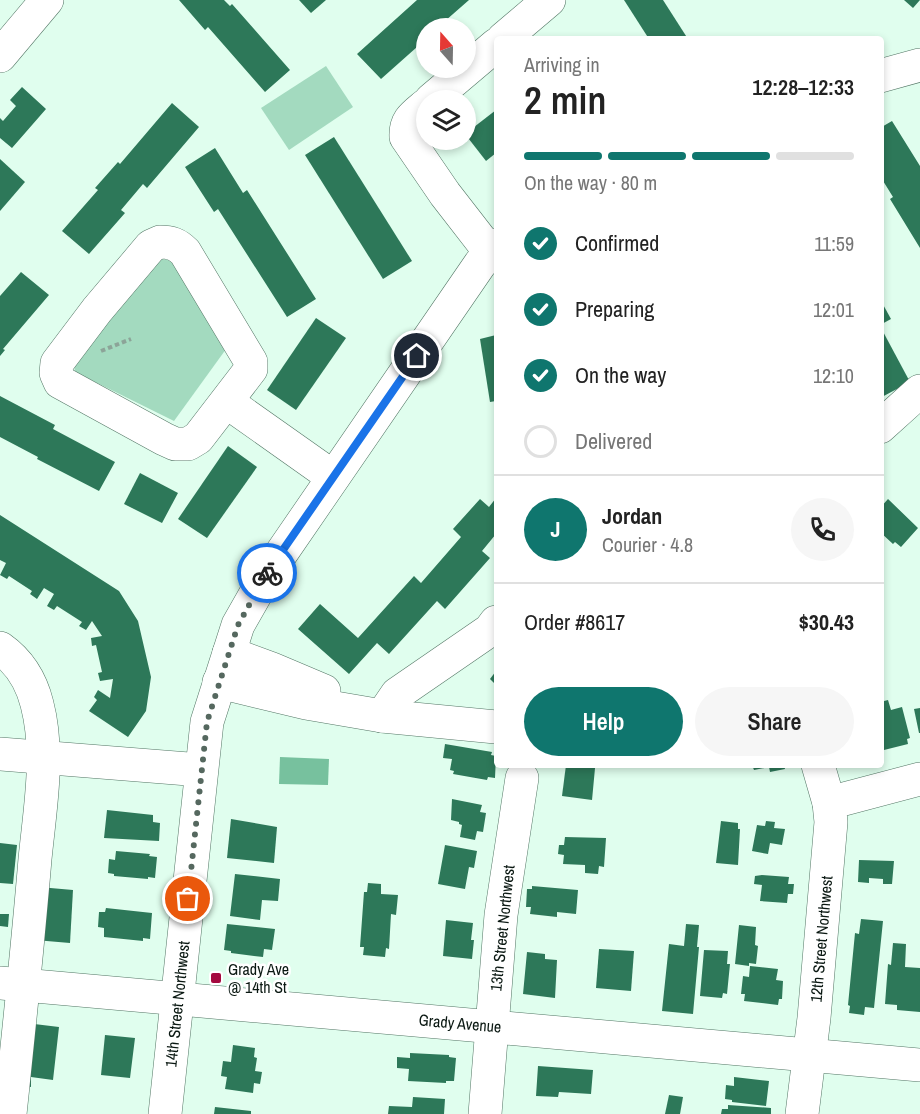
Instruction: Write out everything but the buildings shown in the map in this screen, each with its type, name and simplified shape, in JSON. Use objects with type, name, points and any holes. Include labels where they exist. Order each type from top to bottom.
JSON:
[{"type":"street","points":[[0,56],[47,0]]},
{"type":"street","points":[[507,36],[549,0]]},
{"type":"street","points":[[443,90],[494,47]]},
{"type":"street","points":[[884,75],[920,65]]},
{"type":"street","points":[[416,113],[410,118],[406,127],[406,137],[445,194],[493,249]]},
{"type":"street","points":[[160,242],[171,242],[185,252],[251,362],[251,369],[227,402],[198,438],[188,444],[175,444],[60,382],[56,373],[57,363],[97,310],[151,246],[160,242]]},
{"type":"street","name":"14th Street Northwest","points":[[165,1114],[207,722],[238,625],[267,574],[493,249]]},
{"type":"street","points":[[884,423],[920,391]]},
{"type":"street","points":[[227,402],[333,477]]},
{"type":"street","points":[[369,713],[490,630],[494,625]]},
{"type":"street","points":[[0,648],[19,664],[29,678],[38,704],[44,758],[12,984],[10,1114]]},
{"type":"street","points":[[224,668],[306,703],[369,713],[494,727]]},
{"type":"street","points":[[0,754],[201,771]]},
{"type":"street","name":"12th Street Northwest","points":[[802,1114],[831,822],[819,768]]},
{"type":"street","name":"13th Street Northwest","points":[[485,1114],[501,915],[522,778]]},
{"type":"street","points":[[828,803],[920,779]]},
{"type":"street","name":"Grady Avenue","points":[[12,984],[920,1065]]},
{"type":"shaded area","points":[[326,66],[353,107],[289,150],[261,108]]},
{"type":"shaded area","points":[[160,259],[177,261],[229,345],[174,421],[75,372],[73,357]]},
{"type":"shaded area","points":[[280,757],[329,759],[328,785],[279,784]]},
{"type":"way so far","points":[[188,899],[207,722],[238,625],[267,573]]},
{"type":"place","name":"Grady Ave @ 14th St","points":[[216,978]]},
{"type":"route","points":[[267,573],[417,356]]}]
